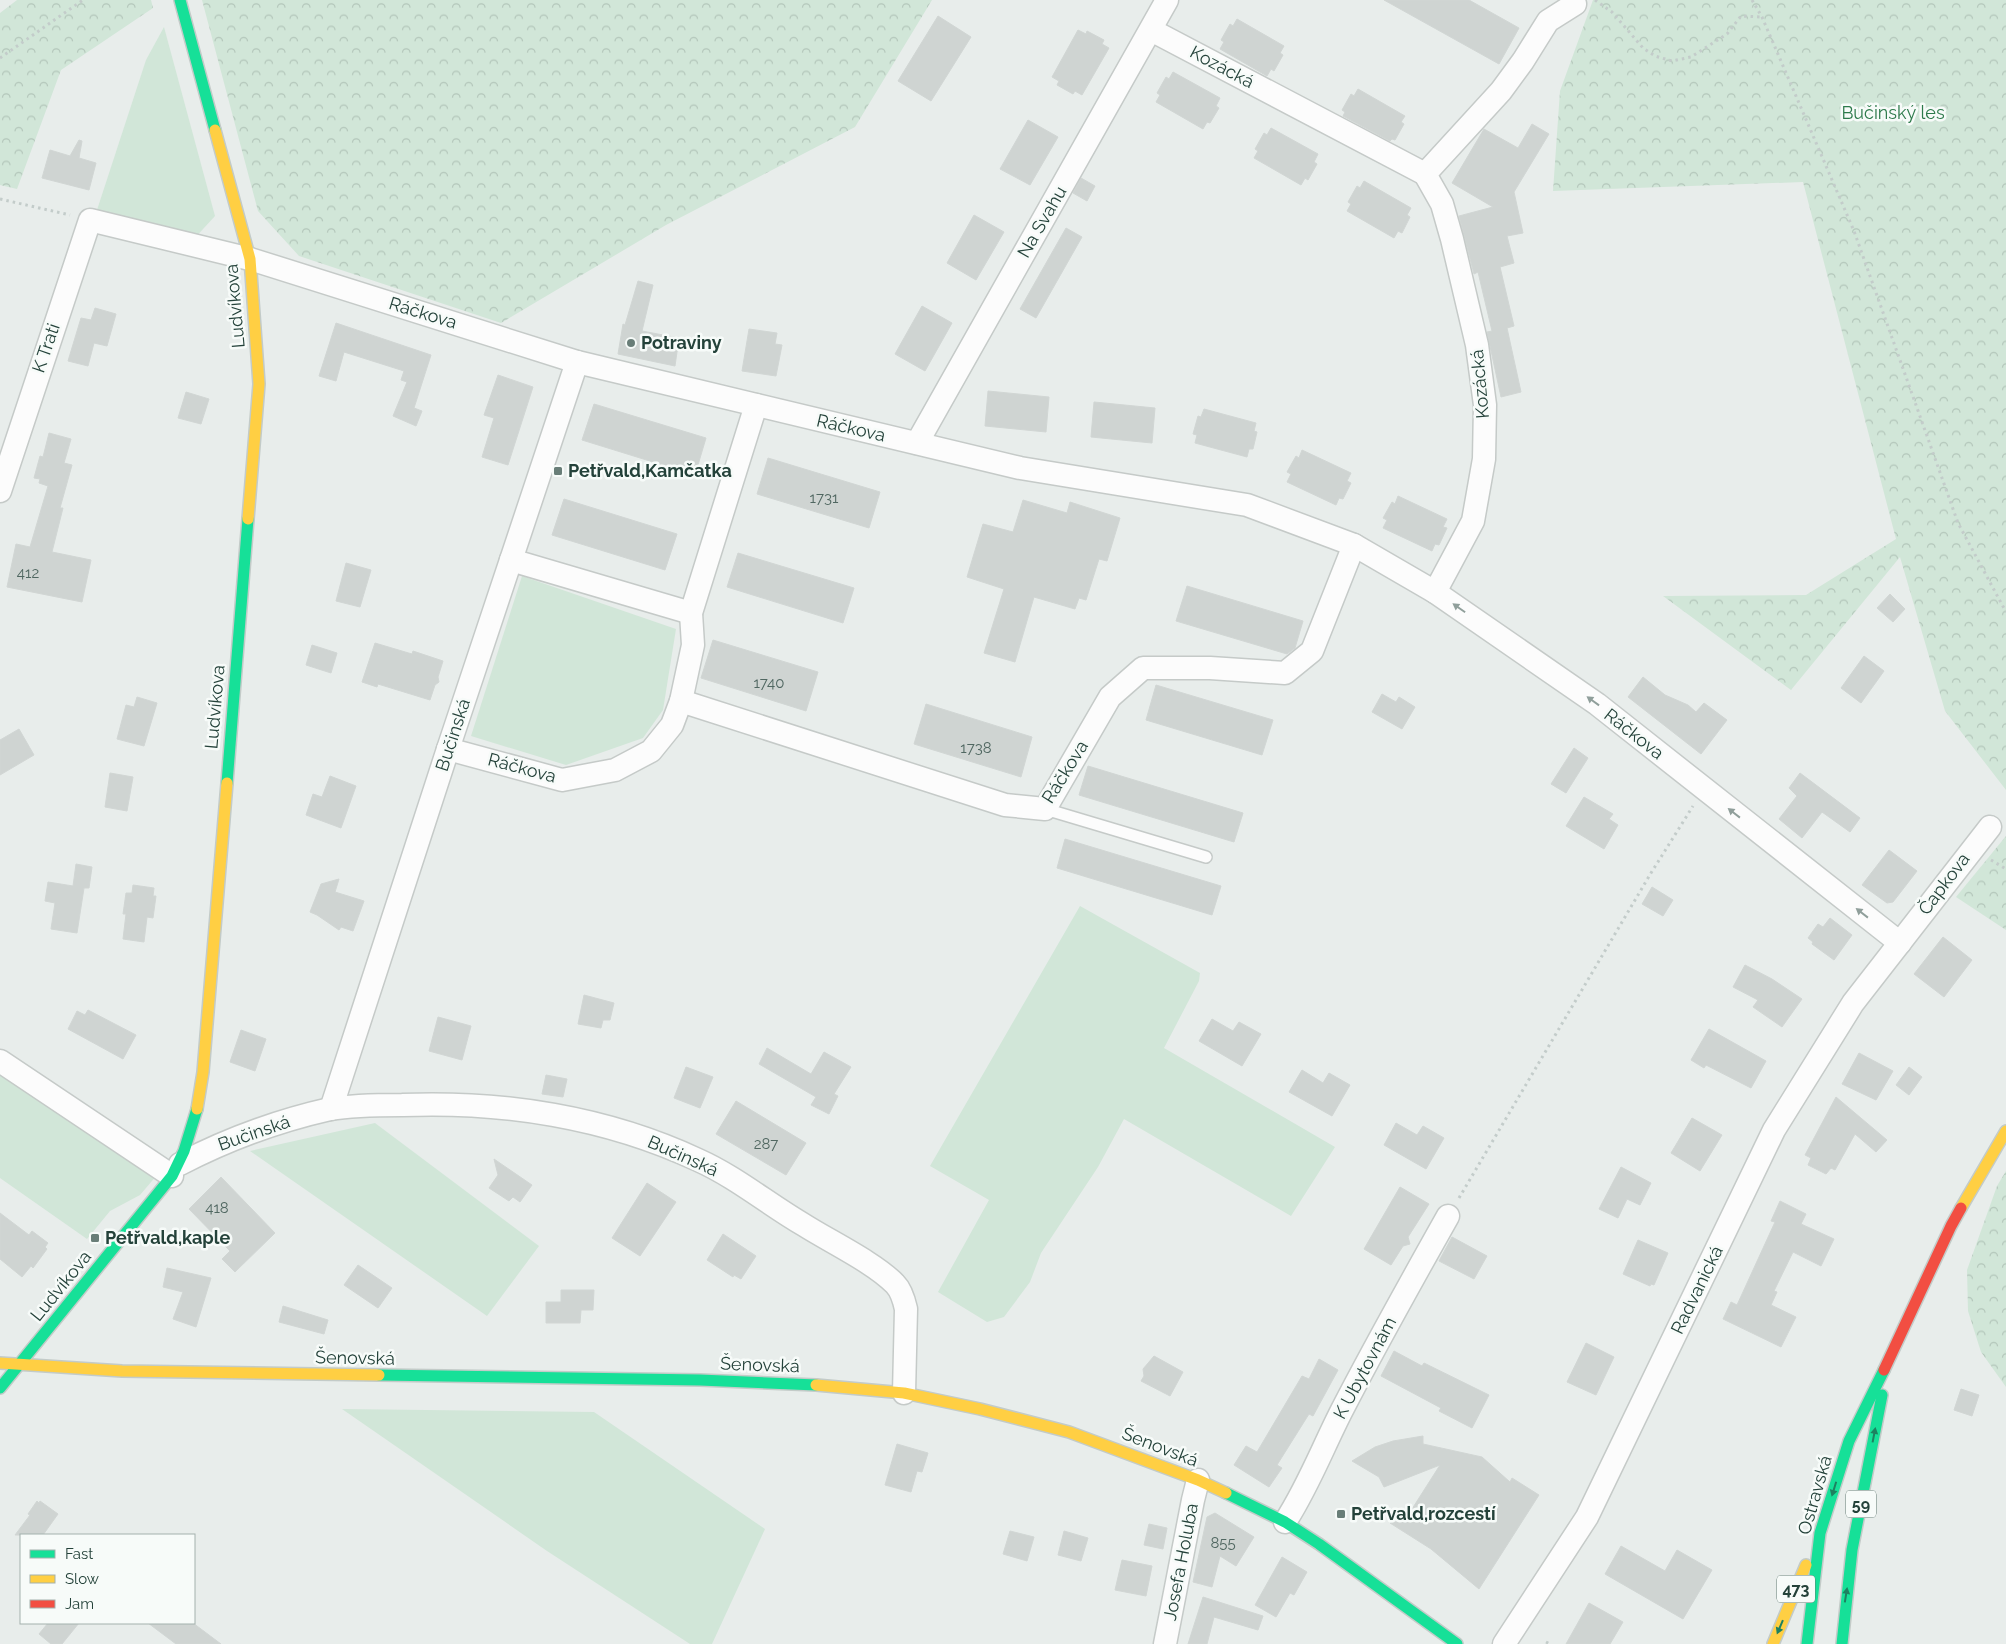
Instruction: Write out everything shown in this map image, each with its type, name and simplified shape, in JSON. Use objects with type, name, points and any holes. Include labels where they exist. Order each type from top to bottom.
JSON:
[{"type":"main road","name":"Ludvíkova","points":[[0,1388],[176,1170],[186,1150],[195,1120],[203,1072],[258,394],[250,259],[180,0]]},
{"type":"main road","name":"Ostravská","points":[[1807,1644],[1820,1534],[1849,1440],[1888,1364],[1951,1226],[2006,1131]]},
{"type":"main road","name":"Šenovská","points":[[0,1363],[19,1366],[141,1371],[710,1380],[806,1384],[904,1393],[980,1409],[1060,1430],[1129,1453],[1198,1480],[1285,1522],[1336,1556],[1457,1644]]},
{"type":"main road","name":"Ostravská","points":[[1842,1644],[1844,1608],[1856,1531],[1888,1364]]},
{"type":"main road","name":"473","points":[[1773,1644],[1820,1534]]},
{"type":"street","name":"Na Svahu","points":[[917,443],[1167,0]]},
{"type":"street","points":[[1425,174],[1501,91],[1548,21],[1585,2]]},
{"type":"street","name":"Kozácká","points":[[1151,30],[1425,174],[1442,204],[1477,345],[1484,405],[1484,459],[1473,521],[1435,592]]},
{"type":"street","name":"Ráčkova","points":[[90,220],[250,259],[577,362],[1020,468],[1247,505],[1354,545],[1435,592],[1597,704],[1900,943]]},
{"type":"street","name":"K Trati","points":[[1,481],[90,220]]},
{"type":"street","name":"Bučinská","points":[[331,1109],[448,748],[577,362]]},
{"type":"street","name":"Ráčkova","points":[[448,748],[562,780],[615,770],[651,751],[672,725],[681,701],[693,645],[691,613],[756,405]]},
{"type":"street","name":"Ráčkova","points":[[681,701],[1005,805],[1045,809],[1110,696],[1143,668],[1210,668],[1285,673],[1312,651],[1354,545]]},
{"type":"street","points":[[511,560],[691,613]]},
{"type":"street","name":"Čapkova","points":[[1900,943],[1990,827]]},
{"type":"street","name":"Radvanická","points":[[1504,1644],[1587,1517],[1774,1130],[1853,1003],[1900,943]]},
{"type":"street","points":[[0,1061],[176,1170]]},
{"type":"street","name":"Bučinská","points":[[176,1170],[250,1131],[331,1109],[430,1104],[508,1108],[561,1116],[612,1128],[650,1140],[699,1160],[728,1176],[793,1219],[873,1267],[894,1283],[902,1296],[906,1309],[904,1393]]},
{"type":"street","name":"K Ubytovnám","points":[[1285,1522],[1298,1502],[1334,1426],[1375,1347],[1448,1216]]},
{"type":"street","name":"Josefa Holuba","points":[[1165,1644],[1198,1480]]},
{"type":"lane","points":[[1045,809],[1206,857]]},
{"type":"path","points":[[0,58],[83,0]]},
{"type":"path","points":[[1752,0],[1762,17],[1854,231],[1958,523],[2006,612]]},
{"type":"path","points":[[1585,2],[1612,12],[1643,48],[1655,56],[1672,62],[1691,58],[1727,34],[1741,16],[1762,17]]},
{"type":"path","points":[[0,199],[90,220]]},
{"type":"path","points":[[1448,1216],[1651,874],[1704,789]]},
{"type":"green space","points":[[17,0],[151,0],[153,8],[61,70],[17,189],[0,185],[0,13]]},
{"type":"green space","points":[[202,0],[932,0],[855,127],[666,225],[501,323],[299,256],[258,211]]},
{"type":"green space","name":"Bučinský les","points":[[1593,0],[2006,0],[2006,790],[1945,711],[1900,557],[1791,690],[1663,596],[1806,595],[1896,539],[1803,182],[1553,191],[1560,91]]},
{"type":"green space","points":[[164,27],[215,216],[192,241],[96,213],[146,60]]},
{"type":"green space","points":[[522,576],[676,629],[663,710],[643,738],[566,765],[471,736]]},
{"type":"green space","points":[[2006,836],[2006,930],[1956,897]]},
{"type":"green space","points":[[1080,906],[1200,973],[1199,981],[1164,1048],[1335,1147],[1291,1216],[1124,1119],[1098,1167],[1041,1253],[1030,1282],[1004,1317],[987,1322],[938,1292],[989,1200],[930,1166]]},
{"type":"green space","points":[[0,1063],[157,1175],[140,1195],[110,1211],[87,1239],[0,1178]]},
{"type":"green space","points":[[375,1123],[539,1246],[487,1316],[250,1151]]},
{"type":"green space","points":[[2006,1171],[2006,1387],[1981,1352],[1968,1311],[1967,1270],[1997,1186]]},
{"type":"green space","points":[[342,1409],[594,1412],[765,1529],[712,1644],[690,1644],[547,1551]]},
{"type":"building","points":[[1384,0],[1469,0],[1519,28],[1499,64]]},
{"type":"building","points":[[938,16],[971,37],[931,101],[898,81]]},
{"type":"building","points":[[1237,19],[1284,46],[1280,53],[1283,55],[1274,71],[1271,69],[1267,76],[1220,49],[1224,42],[1221,40],[1230,24],[1233,26]]},
{"type":"building","points":[[1078,30],[1086,34],[1087,31],[1104,40],[1102,44],[1109,48],[1082,95],[1075,91],[1073,94],[1057,85],[1059,81],[1052,77]]},
{"type":"building","points":[[1173,72],[1220,98],[1216,106],[1219,108],[1210,123],[1207,122],[1203,129],[1156,102],[1160,95],[1157,93],[1166,77],[1169,79]]},
{"type":"building","points":[[1358,89],[1405,116],[1401,122],[1404,124],[1395,140],[1392,139],[1390,141],[1343,116],[1345,112],[1342,110],[1351,94],[1354,96]]},
{"type":"building","points":[[1028,120],[1058,137],[1030,185],[1000,169]]},
{"type":"building","points":[[1532,124],[1549,134],[1514,192],[1523,233],[1507,236],[1514,263],[1500,267],[1514,326],[1507,328],[1521,392],[1501,397],[1487,332],[1492,331],[1478,272],[1474,274],[1459,216],[1493,207],[1452,183],[1484,129],[1518,148]]},
{"type":"building","points":[[1271,128],[1318,154],[1314,162],[1317,164],[1308,180],[1305,178],[1301,185],[1254,158],[1258,151],[1255,149],[1264,133],[1267,135]]},
{"type":"building","points":[[79,140],[82,141],[79,158],[96,163],[89,190],[42,178],[50,150],[70,156]]},
{"type":"building","points":[[1081,178],[1095,186],[1087,201],[1073,193]]},
{"type":"building","points":[[1364,181],[1411,208],[1407,215],[1410,217],[1402,233],[1398,231],[1394,238],[1347,211],[1351,204],[1348,202],[1357,186],[1360,188]]},
{"type":"building","points":[[974,215],[1004,232],[976,280],[947,263]]},
{"type":"building","points":[[1066,228],[1082,237],[1036,318],[1020,309]]},
{"type":"building","points":[[638,281],[653,285],[642,331],[679,338],[675,366],[618,354],[623,324],[625,325]]},
{"type":"building","points":[[922,306],[952,323],[925,371],[895,354]]},
{"type":"building","points":[[95,308],[116,314],[107,346],[94,343],[88,366],[68,361],[81,318],[91,320]]},
{"type":"building","points":[[336,323],[431,355],[414,408],[422,411],[416,426],[393,416],[407,382],[401,380],[404,371],[344,352],[336,381],[319,376]]},
{"type":"building","points":[[749,329],[777,333],[775,344],[782,345],[776,376],[742,371]]},
{"type":"building","points":[[498,375],[533,387],[508,465],[482,457],[494,418],[484,415]]},
{"type":"building","points":[[988,391],[1049,397],[1046,432],[985,426]]},
{"type":"building","points":[[186,392],[209,399],[201,424],[178,418]]},
{"type":"building","points":[[1094,402],[1155,408],[1152,443],[1091,437]]},
{"type":"building","points":[[594,404],[706,438],[695,475],[582,440]]},
{"type":"building","points":[[1204,409],[1256,423],[1254,431],[1257,432],[1253,449],[1249,449],[1247,457],[1195,443],[1197,435],[1193,434],[1198,416],[1201,417]]},
{"type":"building","points":[[49,433],[71,439],[64,463],[72,465],[60,508],[63,508],[52,552],[91,560],[82,602],[7,587],[16,544],[30,547],[48,486],[39,483],[40,479],[34,478],[40,456],[43,457]]},
{"type":"building","points":[[1302,450],[1351,473],[1347,481],[1351,483],[1343,499],[1339,498],[1336,505],[1287,482],[1291,474],[1287,472],[1296,456],[1299,458]]},
{"type":"building","points":[[768,458],[880,492],[869,528],[757,494]]},
{"type":"building","points":[[1398,496],[1447,519],[1443,527],[1447,528],[1439,545],[1435,544],[1432,551],[1383,528],[1387,520],[1383,518],[1392,502],[1395,504]]},
{"type":"building","points":[[564,499],[677,534],[665,570],[552,535]]},
{"type":"building","points":[[1023,500],[1067,513],[1070,502],[1120,518],[1107,561],[1099,559],[1086,600],[1079,598],[1075,609],[1034,597],[1015,662],[984,653],[1004,589],[967,577],[983,524],[1013,532]]},
{"type":"building","points":[[738,553],[854,588],[843,623],[727,587]]},
{"type":"building","points":[[346,563],[371,570],[360,607],[336,601]]},
{"type":"building","points":[[1187,586],[1303,621],[1295,648],[1287,654],[1176,621]]},
{"type":"building","points":[[1890,594],[1905,609],[1893,622],[1877,608]]},
{"type":"building","points":[[713,640],[818,672],[806,711],[701,678]]},
{"type":"building","points":[[375,643],[412,654],[413,651],[443,661],[438,677],[439,682],[435,685],[430,700],[378,684],[377,687],[362,682]]},
{"type":"building","points":[[312,645],[337,653],[331,673],[306,665]]},
{"type":"building","points":[[1864,656],[1884,671],[1861,703],[1841,688]]},
{"type":"building","points":[[1643,677],[1665,695],[1688,705],[1696,712],[1704,703],[1727,720],[1701,754],[1628,697]]},
{"type":"building","points":[[1156,685],[1273,720],[1262,755],[1146,720]]},
{"type":"building","points":[[1382,694],[1396,702],[1399,697],[1415,707],[1402,729],[1372,712]]},
{"type":"building","points":[[137,697],[157,703],[144,746],[117,739],[126,705],[134,707]]},
{"type":"building","points":[[926,704],[1032,737],[1021,777],[914,744]]},
{"type":"building","points":[[19,729],[34,755],[0,775],[0,740]]},
{"type":"building","points":[[1574,748],[1588,758],[1566,793],[1551,784]]},
{"type":"building","points":[[1088,766],[1243,813],[1234,842],[1079,795]]},
{"type":"building","points":[[110,773],[133,777],[127,811],[105,807]]},
{"type":"building","points":[[1800,773],[1860,818],[1850,832],[1822,812],[1802,838],[1779,819],[1797,796],[1789,788]]},
{"type":"building","points":[[330,776],[356,786],[341,828],[306,815],[313,794],[322,797]]},
{"type":"building","points":[[1584,797],[1613,814],[1609,819],[1618,825],[1604,849],[1566,826]]},
{"type":"building","points":[[1065,839],[1221,886],[1212,915],[1057,868]]},
{"type":"building","points":[[1889,850],[1917,871],[1893,902],[1887,903],[1862,885]]},
{"type":"building","points":[[76,864],[92,867],[89,888],[84,888],[77,933],[51,929],[55,903],[45,901],[48,882],[73,886]]},
{"type":"building","points":[[339,879],[335,892],[364,901],[353,931],[341,927],[339,930],[310,912],[321,884]]},
{"type":"building","points":[[133,885],[154,888],[153,896],[156,896],[153,918],[147,917],[144,942],[123,939],[126,914],[123,914],[126,893],[132,893]]},
{"type":"building","points":[[1652,887],[1673,900],[1663,916],[1642,904]]},
{"type":"building","points":[[1830,918],[1852,935],[1834,960],[1812,944],[1813,942],[1808,938],[1818,924],[1823,927]]},
{"type":"building","points":[[1943,937],[1972,960],[1944,997],[1914,974]]},
{"type":"building","points":[[1745,965],[1772,979],[1802,999],[1782,1027],[1753,1007],[1758,1000],[1733,987]]},
{"type":"building","points":[[584,995],[614,1003],[610,1020],[603,1020],[601,1028],[578,1024]]},
{"type":"building","points":[[88,1010],[136,1035],[123,1059],[68,1029],[77,1011],[85,1015]]},
{"type":"building","points":[[438,1017],[471,1026],[462,1060],[429,1051]]},
{"type":"building","points":[[1212,1019],[1233,1031],[1239,1022],[1261,1034],[1242,1066],[1199,1041]]},
{"type":"building","points":[[1709,1029],[1766,1061],[1751,1088],[1706,1065],[1704,1068],[1691,1060]]},
{"type":"building","points":[[241,1030],[266,1039],[255,1071],[230,1062]]},
{"type":"building","points":[[767,1048],[811,1074],[824,1052],[851,1067],[834,1094],[838,1096],[829,1114],[811,1105],[816,1097],[759,1064]]},
{"type":"building","points":[[1859,1053],[1893,1071],[1876,1100],[1842,1084]]},
{"type":"building","points":[[686,1067],[713,1077],[700,1108],[674,1098]]},
{"type":"building","points":[[1909,1067],[1922,1077],[1909,1095],[1896,1085]]},
{"type":"building","points":[[1302,1070],[1323,1083],[1329,1073],[1350,1085],[1332,1116],[1289,1092]]},
{"type":"building","points":[[546,1075],[567,1079],[563,1097],[542,1094]]},
{"type":"building","points":[[1836,1097],[1887,1140],[1876,1152],[1855,1134],[1835,1170],[1831,1168],[1826,1174],[1808,1165],[1811,1158],[1805,1155]]},
{"type":"building","points":[[736,1101],[806,1143],[786,1175],[716,1134]]},
{"type":"building","points":[[1692,1118],[1722,1135],[1700,1171],[1671,1153]]},
{"type":"building","points":[[1396,1123],[1417,1135],[1423,1126],[1444,1138],[1426,1169],[1384,1145]]},
{"type":"building","points":[[494,1159],[532,1185],[520,1202],[513,1197],[509,1201],[489,1188],[498,1175]]},
{"type":"building","points":[[1621,1167],[1651,1183],[1640,1205],[1627,1199],[1618,1218],[1599,1209]]},
{"type":"building","points":[[221,1177],[275,1233],[235,1272],[222,1259],[230,1251],[189,1209]]},
{"type":"building","points":[[647,1183],[676,1202],[640,1256],[612,1238]]},
{"type":"building","points":[[1400,1187],[1429,1204],[1408,1237],[1410,1244],[1403,1246],[1391,1265],[1364,1249]]},
{"type":"building","points":[[1780,1201],[1806,1214],[1801,1224],[1834,1239],[1821,1266],[1793,1252],[1774,1291],[1777,1292],[1771,1305],[1796,1317],[1781,1347],[1723,1319],[1731,1302],[1737,1305],[1775,1222],[1771,1221]]},
{"type":"building","points":[[0,1213],[29,1235],[32,1231],[48,1243],[45,1247],[47,1249],[33,1268],[31,1266],[22,1277],[0,1259]]},
{"type":"building","points":[[723,1234],[756,1256],[741,1279],[734,1275],[733,1277],[707,1260]]},
{"type":"building","points":[[1452,1237],[1487,1256],[1474,1279],[1439,1261]]},
{"type":"building","points":[[1638,1240],[1668,1253],[1654,1285],[1651,1284],[1650,1286],[1623,1274]]},
{"type":"building","points":[[358,1265],[392,1288],[378,1308],[344,1285]]},
{"type":"building","points":[[167,1268],[211,1278],[196,1327],[173,1319],[183,1292],[163,1287]]},
{"type":"building","points":[[561,1290],[594,1290],[593,1310],[581,1310],[580,1323],[546,1323],[546,1302],[561,1302]]},
{"type":"building","points":[[283,1306],[328,1320],[324,1334],[279,1322]]},
{"type":"building","points":[[1586,1343],[1614,1357],[1596,1395],[1567,1382]]},
{"type":"building","points":[[1394,1351],[1422,1366],[1424,1363],[1489,1395],[1472,1428],[1439,1411],[1441,1408],[1381,1376]]},
{"type":"building","points":[[1154,1356],[1183,1372],[1170,1396],[1141,1381],[1144,1376],[1143,1369]]},
{"type":"building","points":[[1319,1359],[1338,1370],[1313,1416],[1309,1414],[1277,1465],[1282,1468],[1269,1487],[1234,1465],[1246,1446],[1257,1452],[1302,1376],[1309,1379]]},
{"type":"building","points":[[1961,1389],[1979,1395],[1972,1416],[1954,1410]]},
{"type":"building","points":[[1423,1436],[1423,1444],[1482,1457],[1510,1482],[1512,1478],[1539,1495],[1479,1589],[1431,1549],[1390,1523],[1405,1520],[1440,1465],[1384,1487],[1379,1477],[1352,1461],[1375,1447],[1393,1441]]},
{"type":"building","points":[[897,1444],[928,1453],[922,1472],[917,1471],[911,1492],[885,1485]]},
{"type":"building","points":[[37,1501],[39,1503],[40,1501],[58,1514],[44,1534],[15,1535],[30,1515],[28,1514]]},
{"type":"building","points":[[1215,1513],[1254,1537],[1236,1566],[1220,1556],[1212,1587],[1193,1582],[1207,1517]]},
{"type":"building","points":[[1149,1524],[1167,1528],[1163,1549],[1144,1545]]},
{"type":"building","points":[[1010,1531],[1034,1537],[1027,1561],[1003,1554]]},
{"type":"building","points":[[1064,1531],[1088,1538],[1081,1561],[1058,1555]]},
{"type":"building","points":[[1621,1546],[1665,1571],[1677,1550],[1712,1570],[1683,1619],[1605,1574]]},
{"type":"building","points":[[1282,1557],[1307,1572],[1294,1595],[1290,1593],[1276,1617],[1255,1605]]},
{"type":"building","points":[[1122,1560],[1152,1566],[1146,1596],[1115,1590]]},
{"type":"building","points":[[1203,1597],[1263,1616],[1258,1630],[1214,1617],[1207,1644],[1188,1644]]},
{"type":"building","points":[[1589,1603],[1623,1622],[1610,1644],[1566,1644]]},
{"type":"building","points":[[47,1624],[78,1624],[62,1644],[51,1644],[39,1634]]},
{"type":"building","points":[[149,1624],[194,1624],[221,1644],[176,1644]]},
{"type":"traffic: fast","points":[[180,0],[215,130]]},
{"type":"traffic: fast","points":[[227,783],[248,519]]},
{"type":"traffic: fast","points":[[0,1388],[172,1176],[184,1151],[197,1109]]},
{"type":"traffic: fast","points":[[1807,1644],[1820,1533],[1849,1441],[1884,1370]]},
{"type":"traffic: fast","points":[[379,1375],[700,1380],[816,1385]]},
{"type":"traffic: fast","points":[[1842,1644],[1852,1550],[1882,1395]]},
{"type":"traffic: fast","points":[[1226,1493],[1285,1522],[1319,1544],[1457,1644]]},
{"type":"traffic: slow","points":[[215,130],[250,259],[259,384],[248,519]]},
{"type":"traffic: slow","points":[[197,1109],[203,1072],[227,783]]},
{"type":"traffic: slow","points":[[1961,1208],[2006,1131]]},
{"type":"traffic: slow","points":[[0,1363],[122,1371],[379,1375]]},
{"type":"traffic: slow","points":[[816,1385],[904,1393],[980,1409],[1069,1432],[1198,1480],[1226,1493]]},
{"type":"traffic: slow","points":[[1773,1644],[1806,1565]]},
{"type":"traffic: jam","points":[[1884,1370],[1961,1208]]},
{"type":"place","name":"Potraviny","points":[[631,343]]},
{"type":"place","name":"Petřvald,Kamčatka","points":[[558,471]]},
{"type":"place","name":"Petřvald,kaple","points":[[95,1238]]},
{"type":"place","name":"Petřvald,rozcestí","points":[[1341,1514]]}]
